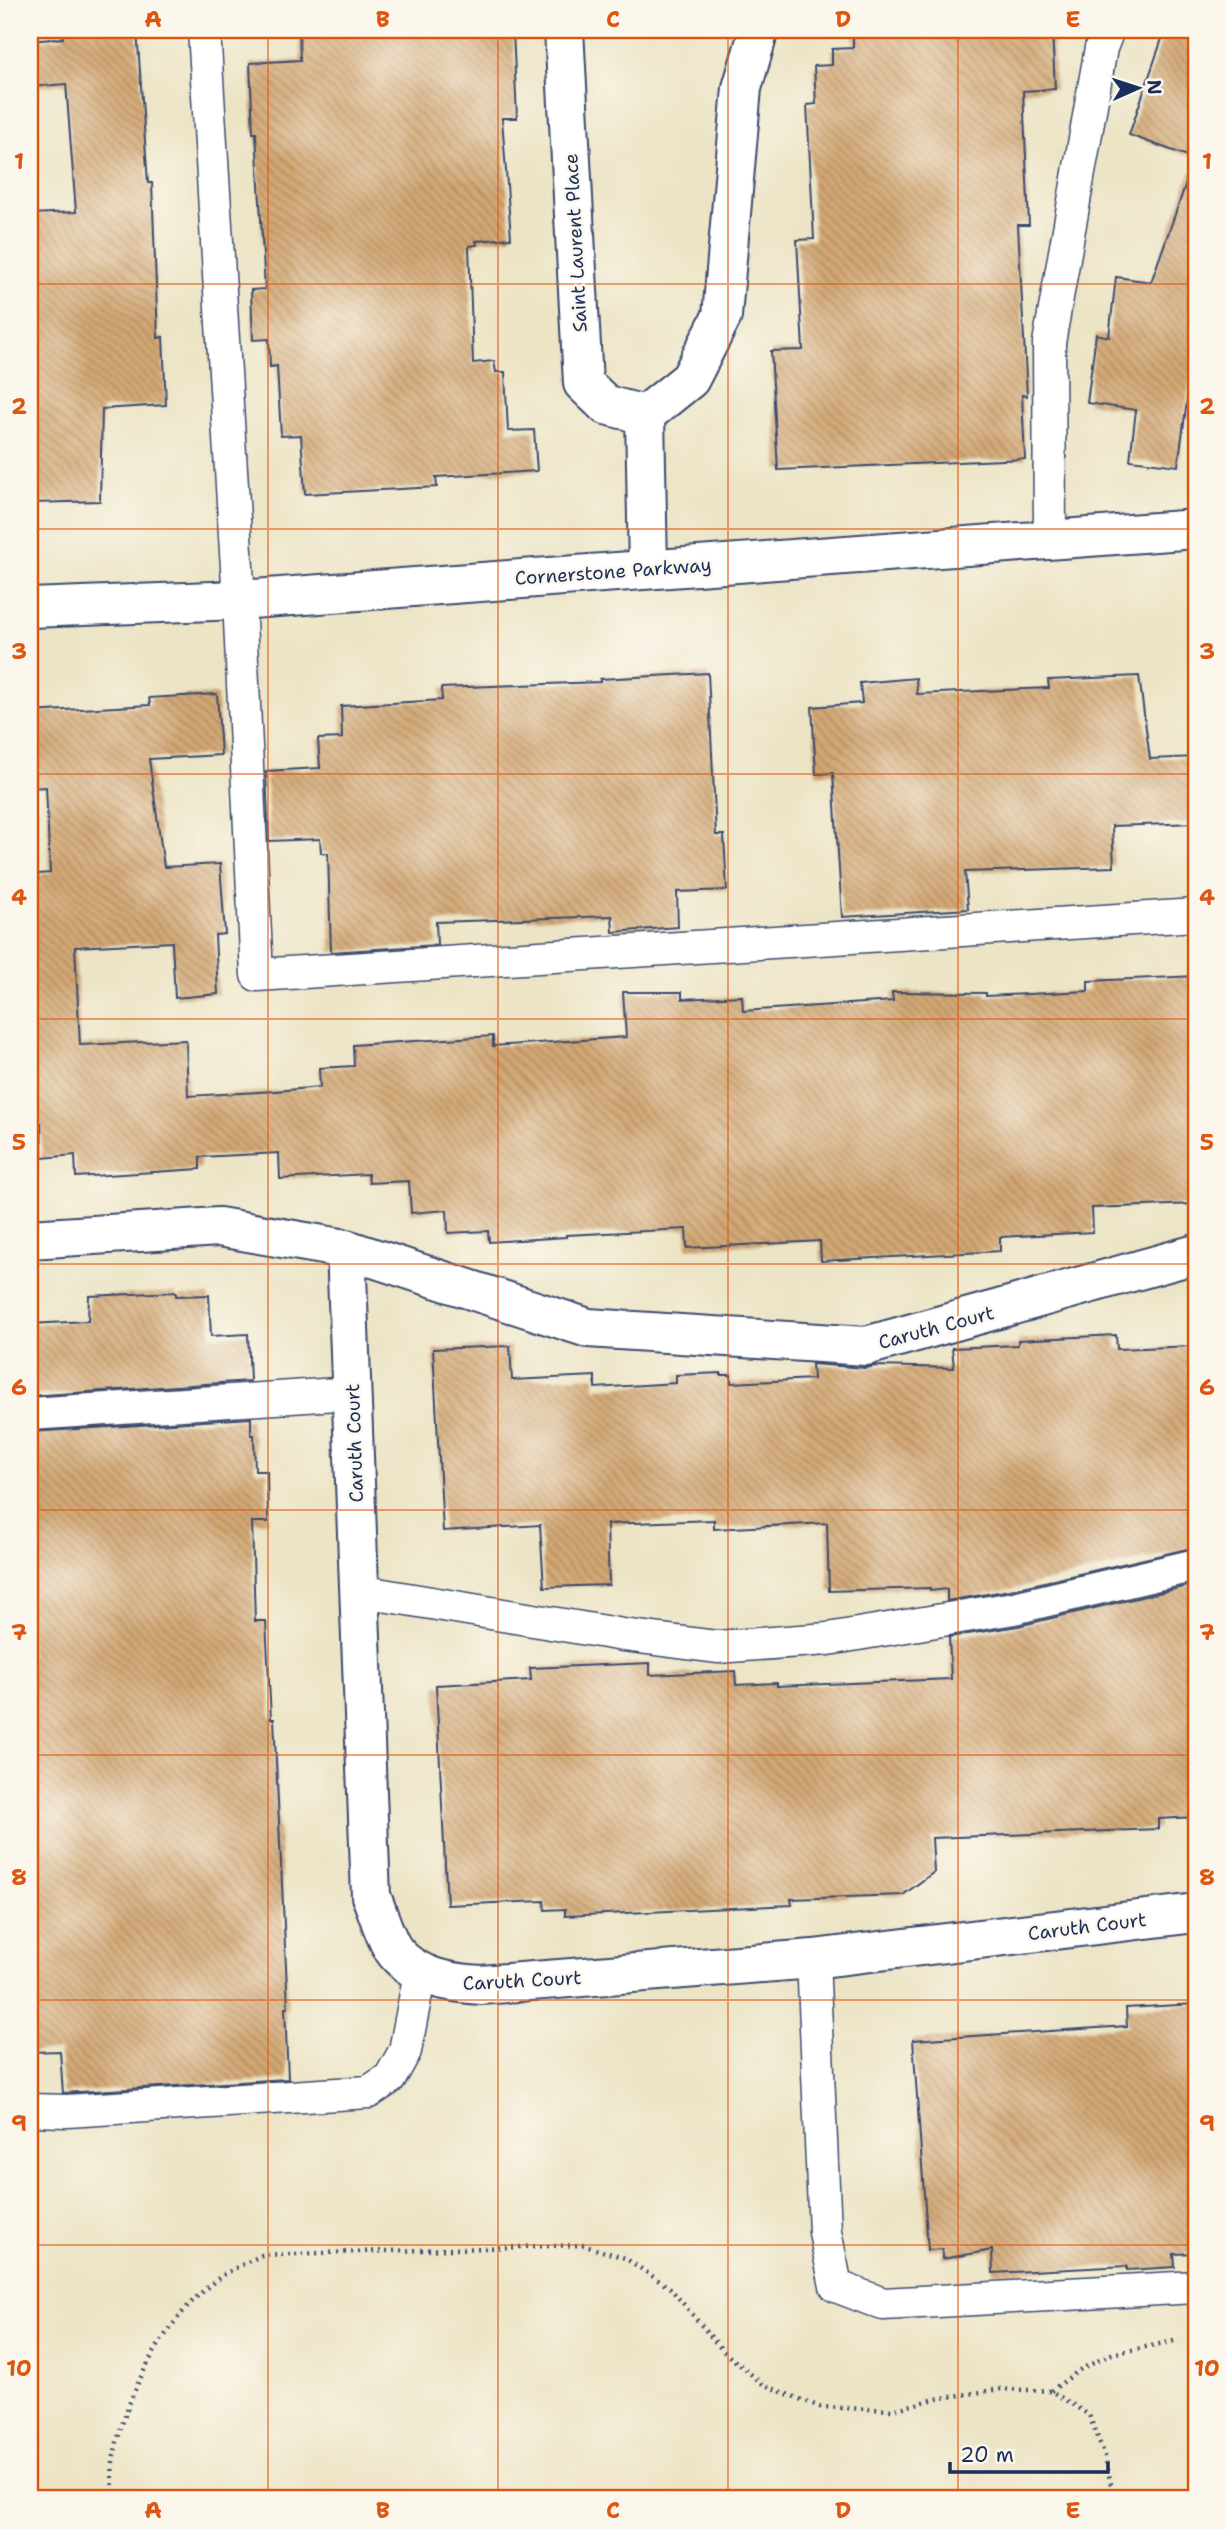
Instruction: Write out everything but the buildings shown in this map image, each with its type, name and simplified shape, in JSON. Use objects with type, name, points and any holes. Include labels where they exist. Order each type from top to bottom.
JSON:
[{"type":"street","name":"Saint Laurent Place","points":[[564,30],[583,383],[606,405],[645,415]]},
{"type":"street","points":[[648,569],[645,415],[690,379],[722,316],[742,88],[758,30]]},
{"type":"street","name":"Cornerstone Parkway","points":[[30,608],[239,600],[1196,529]]},
{"type":"street","name":"Caruth Court","points":[[30,1239],[219,1227],[346,1249],[588,1328],[866,1346],[1196,1254]]},
{"type":"street","name":"Caruth Court","points":[[346,1249],[371,1896],[395,1952],[420,1973],[453,1983],[481,1985],[813,1959],[1196,1913]]},
{"type":"lane","points":[[204,30],[239,600],[257,975],[1196,915]]},
{"type":"lane","points":[[1050,539],[1049,343],[1101,48],[1108,30]]},
{"type":"lane","points":[[30,1414],[352,1393]]},
{"type":"lane","points":[[359,1591],[623,1635],[717,1647],[828,1639],[1000,1611],[1196,1565]]},
{"type":"lane","points":[[813,1959],[825,2232],[836,2286],[883,2304],[1196,2287]]},
{"type":"lane","points":[[30,2110],[67,2111],[369,2092],[390,2078],[404,2051],[420,1973]]},
{"type":"path","points":[[113,2499],[113,2458],[129,2399],[162,2341],[187,2306],[220,2277],[262,2255],[582,2245],[625,2258],[670,2288],[723,2350],[764,2385],[820,2407],[893,2410],[935,2399],[1001,2389],[1051,2391],[1089,2415],[1105,2456],[1114,2499]]},
{"type":"path","points":[[1051,2391],[1081,2369],[1112,2354],[1179,2340]]}]
